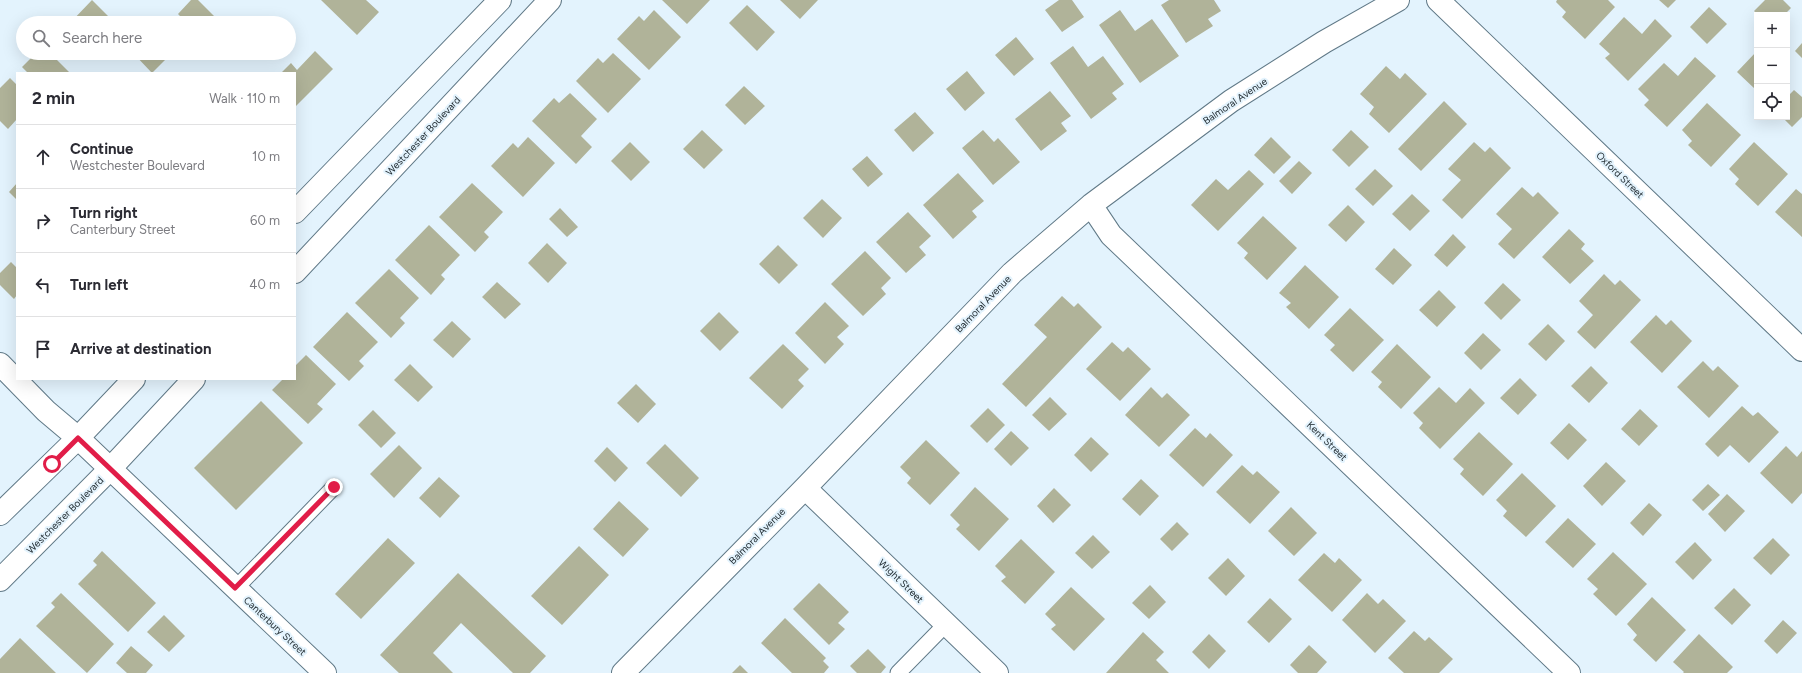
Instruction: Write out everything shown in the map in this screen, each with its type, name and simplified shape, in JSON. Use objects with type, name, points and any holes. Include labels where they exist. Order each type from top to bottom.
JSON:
[{"type":"street","points":[[296,211],[500,0]]},
{"type":"street","name":"Westchester Boulevard","points":[[296,271],[550,0]]},
{"type":"street","name":"Balmoral Avenue","points":[[622,673],[805,488],[1012,273],[1091,205],[1232,101],[1324,42],[1398,0]]},
{"type":"street","name":"Oxford Street","points":[[1438,0],[1802,350]]},
{"type":"street","name":"Kent Street","points":[[1091,205],[1111,235],[1569,673]]},
{"type":"street","name":"Canterbury Street","points":[[0,364],[46,411],[78,438],[109,470],[325,673]]},
{"type":"street","points":[[0,514],[78,438],[133,380]]},
{"type":"street","name":"Westchester Boulevard","points":[[0,580],[109,470],[193,380]]},
{"type":"street","name":"Wight Street","points":[[805,488],[997,673]]},
{"type":"lane","points":[[235,588],[334,487]]},
{"type":"lane","points":[[898,673],[946,624]]},
{"type":"building","points":[[92,0],[108,16],[77,16]]},
{"type":"building","points":[[191,0],[198,0],[214,16],[180,16],[178,14]]},
{"type":"building","points":[[321,0],[366,0],[379,12],[357,35]]},
{"type":"building","points":[[662,0],[710,0],[687,24]]},
{"type":"building","points":[[780,0],[818,0],[800,19]]},
{"type":"building","points":[[1059,0],[1072,0],[1084,17],[1062,32],[1045,10]]},
{"type":"building","points":[[1169,0],[1214,0],[1221,11],[1208,19],[1213,26],[1186,43],[1161,5]]},
{"type":"building","points":[[1557,0],[1608,0],[1615,7],[1585,39],[1562,17],[1566,12],[1556,2]]},
{"type":"building","points":[[1659,0],[1676,0],[1668,8]]},
{"type":"building","points":[[1765,0],[1783,0],[1791,8],[1787,12],[1754,11]]},
{"type":"building","points":[[747,5],[775,32],[757,51],[729,23]]},
{"type":"building","points":[[1709,7],[1727,24],[1707,44],[1690,27]]},
{"type":"building","points":[[654,10],[681,37],[649,70],[617,39],[639,16],[644,21]]},
{"type":"building","points":[[1120,10],[1135,31],[1152,19],[1179,56],[1140,83],[1099,25]]},
{"type":"building","points":[[1624,17],[1642,34],[1655,19],[1672,36],[1628,81],[1605,58],[1610,54],[1599,44]]},
{"type":"building","points":[[1016,37],[1034,59],[1014,76],[995,55]]},
{"type":"building","points":[[1802,43],[1802,58],[1795,51]]},
{"type":"building","points":[[1073,46],[1088,67],[1103,56],[1124,84],[1112,93],[1117,99],[1091,119],[1050,63]]},
{"type":"building","points":[[315,51],[333,69],[296,106],[296,72],[282,72],[291,63],[297,70]]},
{"type":"building","points":[[613,53],[641,79],[608,113],[576,81],[598,58],[603,63]]},
{"type":"building","points":[[1754,54],[1754,88],[1737,72]]},
{"type":"building","points":[[1695,57],[1716,76],[1667,127],[1644,105],[1649,100],[1638,89],[1664,63],[1678,76]]},
{"type":"building","points":[[29,60],[57,60],[69,72],[27,72],[22,67]]},
{"type":"building","points":[[140,60],[165,60],[153,72],[151,72]]},
{"type":"building","points":[[1386,66],[1400,79],[1405,73],[1427,94],[1389,133],[1369,114],[1374,107],[1360,94]]},
{"type":"building","points":[[967,71],[985,93],[965,111],[946,89]]},
{"type":"building","points":[[10,78],[16,84],[16,120],[8,129],[0,121],[0,88]]},
{"type":"building","points":[[744,86],[765,106],[745,125],[725,105]]},
{"type":"building","points":[[1794,90],[1802,97],[1802,117],[1792,127],[1785,120],[1790,120],[1790,94]]},
{"type":"building","points":[[1050,91],[1071,116],[1061,123],[1067,131],[1041,151],[1015,119]]},
{"type":"building","points":[[570,93],[597,119],[581,136],[592,147],[576,164],[532,121],[554,98],[559,103]]},
{"type":"building","points":[[1444,101],[1467,124],[1421,171],[1398,149]]},
{"type":"building","points":[[1707,103],[1741,135],[1711,167],[1688,145],[1692,141],[1682,130]]},
{"type":"building","points":[[915,112],[934,133],[913,152],[894,130]]},
{"type":"building","points":[[702,130],[723,150],[704,169],[683,149]]},
{"type":"building","points":[[983,130],[994,142],[998,138],[1020,162],[993,185],[962,148]]},
{"type":"building","points":[[1351,130],[1369,147],[1349,167],[1332,150]]},
{"type":"building","points":[[528,137],[555,163],[523,197],[491,166],[513,143],[518,148]]},
{"type":"building","points":[[1271,137],[1291,157],[1274,174],[1254,155]]},
{"type":"building","points":[[630,142],[650,162],[631,181],[611,161]]},
{"type":"building","points":[[1474,142],[1485,152],[1490,147],[1511,168],[1462,219],[1442,200],[1461,180],[1448,169]]},
{"type":"building","points":[[1754,142],[1788,174],[1758,206],[1735,184],[1739,179],[1729,169]]},
{"type":"building","points":[[867,156],[883,174],[868,187],[852,169]]},
{"type":"building","points":[[1299,161],[1312,173],[1292,194],[1279,181]]},
{"type":"building","points":[[1375,169],[1393,186],[1373,206],[1355,189]]},
{"type":"building","points":[[1249,170],[1264,184],[1218,231],[1191,205],[1216,179],[1228,190]]},
{"type":"building","points":[[958,173],[984,201],[972,211],[977,217],[953,239],[923,205]]},
{"type":"building","points":[[472,183],[503,212],[484,232],[489,237],[475,252],[439,217]]},
{"type":"building","points":[[16,184],[16,199],[9,192]]},
{"type":"building","points":[[1522,187],[1533,197],[1538,192],[1559,213],[1514,259],[1498,244],[1512,229],[1496,214]]},
{"type":"building","points":[[1796,189],[1802,194],[1802,237],[1775,212]]},
{"type":"building","points":[[1412,194],[1430,211],[1410,231],[1392,214]]},
{"type":"building","points":[[822,199],[842,218],[823,238],[803,218]]},
{"type":"building","points":[[1348,205],[1365,222],[1346,242],[1328,225]]},
{"type":"building","points":[[560,208],[578,227],[567,237],[549,219]]},
{"type":"building","points":[[908,212],[931,236],[919,247],[926,255],[906,273],[876,242]]},
{"type":"building","points":[[1263,216],[1297,248],[1267,280],[1244,258],[1248,253],[1237,243]]},
{"type":"building","points":[[429,225],[460,255],[441,275],[445,279],[431,295],[395,260]]},
{"type":"building","points":[[1569,229],[1585,244],[1581,249],[1594,261],[1570,284],[1542,257]]},
{"type":"building","points":[[1453,234],[1466,247],[1447,267],[1434,255]]},
{"type":"building","points":[[547,243],[567,263],[548,283],[528,263]]},
{"type":"building","points":[[778,245],[798,265],[779,284],[759,264]]},
{"type":"building","points":[[1394,248],[1412,265],[1393,285],[1375,269]]},
{"type":"building","points":[[865,251],[891,278],[881,288],[886,294],[863,316],[831,284]]},
{"type":"building","points":[[11,262],[16,267],[16,296],[14,299],[0,285],[0,273]]},
{"type":"building","points":[[1305,265],[1339,297],[1309,329],[1286,307],[1291,303],[1279,293]]},
{"type":"building","points":[[389,269],[419,298],[400,318],[405,323],[391,338],[355,303]]},
{"type":"building","points":[[1604,274],[1615,285],[1620,280],[1641,300],[1595,349],[1577,332],[1593,315],[1579,301]]},
{"type":"building","points":[[497,282],[521,304],[505,319],[482,297]]},
{"type":"building","points":[[1503,283],[1521,300],[1501,320],[1484,303]]},
{"type":"building","points":[[1439,290],[1456,307],[1437,327],[1419,310]]},
{"type":"building","points":[[1062,296],[1074,307],[1078,303],[1102,327],[1026,407],[1002,384],[1047,337],[1034,325]]},
{"type":"building","points":[[825,302],[849,326],[837,337],[844,344],[825,364],[795,333]]},
{"type":"building","points":[[1350,308],[1384,340],[1353,372],[1330,350],[1335,345],[1324,335]]},
{"type":"building","points":[[347,312],[378,342],[359,361],[364,366],[349,381],[313,347]]},
{"type":"building","points":[[719,312],[739,332],[720,351],[700,331]]},
{"type":"building","points":[[1656,315],[1666,325],[1671,320],[1692,341],[1662,373],[1630,342]]},
{"type":"building","points":[[452,321],[471,339],[453,358],[433,340]]},
{"type":"building","points":[[1548,324],[1565,341],[1546,361],[1528,344]]},
{"type":"building","points":[[1483,333],[1501,350],[1481,370],[1464,353]]},
{"type":"building","points":[[1112,342],[1123,352],[1128,347],[1151,369],[1120,401],[1086,369]]},
{"type":"building","points":[[783,344],[809,369],[798,380],[804,386],[782,409],[749,378]]},
{"type":"building","points":[[1397,344],[1431,377],[1401,409],[1378,387],[1382,382],[1371,372]]},
{"type":"building","points":[[306,355],[336,384],[317,404],[323,409],[308,424],[272,390],[282,380],[296,380],[296,365]]},
{"type":"building","points":[[1703,361],[1713,371],[1718,366],[1739,386],[1709,418],[1677,387]]},
{"type":"building","points":[[410,364],[433,387],[418,402],[394,380]]},
{"type":"building","points":[[1591,366],[1608,383],[1589,403],[1571,386]]},
{"type":"building","points":[[1520,378],[1537,395],[1518,415],[1500,398]]},
{"type":"building","points":[[636,384],[656,404],[638,423],[617,403]]},
{"type":"building","points":[[1151,387],[1162,398],[1167,393],[1190,415],[1159,447],[1125,415]]},
{"type":"building","points":[[1439,387],[1456,403],[1470,388],[1485,403],[1440,449],[1419,428],[1423,423],[1413,413]]},
{"type":"building","points":[[1050,397],[1067,414],[1049,431],[1032,415]]},
{"type":"building","points":[[261,401],[303,443],[236,510],[194,468]]},
{"type":"building","points":[[1742,406],[1753,416],[1758,412],[1779,432],[1749,463],[1730,445],[1718,457],[1705,444]]},
{"type":"building","points":[[988,408],[1005,425],[987,443],[970,426]]},
{"type":"building","points":[[1640,409],[1658,426],[1639,446],[1621,429]]},
{"type":"building","points":[[373,410],[396,433],[381,448],[358,425]]},
{"type":"building","points":[[1569,423],[1587,440],[1568,460],[1550,443]]},
{"type":"building","points":[[1195,428],[1206,438],[1210,433],[1233,455],[1203,487],[1169,455]]},
{"type":"building","points":[[1011,431],[1029,448],[1011,466],[994,449]]},
{"type":"building","points":[[1479,432],[1513,464],[1483,496],[1460,474],[1464,469],[1453,459]]},
{"type":"building","points":[[1091,437],[1109,454],[1091,472],[1074,455]]},
{"type":"building","points":[[926,440],[960,473],[930,505],[907,483],[911,478],[900,467]]},
{"type":"building","points":[[665,444],[699,478],[681,497],[646,463]]},
{"type":"building","points":[[399,445],[422,468],[394,498],[370,474]]},
{"type":"building","points":[[1786,446],[1797,457],[1802,451],[1802,493],[1792,504],[1760,473]]},
{"type":"building","points":[[607,447],[628,468],[615,482],[594,461]]},
{"type":"building","points":[[1606,462],[1626,481],[1602,506],[1583,486]]},
{"type":"building","points":[[1242,465],[1253,475],[1257,471],[1280,492],[1250,524],[1216,492]]},
{"type":"building","points":[[1522,473],[1556,506],[1526,537],[1503,516],[1507,511],[1496,500]]},
{"type":"building","points":[[439,477],[460,496],[440,518],[419,498]]},
{"type":"building","points":[[1141,479],[1159,496],[1140,516],[1122,499]]},
{"type":"building","points":[[1708,484],[1720,495],[1703,511],[1692,500]]},
{"type":"building","points":[[975,487],[1009,519],[979,551],[956,529],[960,525],[950,515]]},
{"type":"building","points":[[1054,488],[1071,505],[1053,523],[1037,506]]},
{"type":"building","points":[[1727,494],[1745,511],[1725,532],[1708,514]]},
{"type":"building","points":[[619,501],[649,529],[623,557],[593,529]]},
{"type":"building","points":[[1649,503],[1662,515],[1643,536],[1630,523]]},
{"type":"building","points":[[1291,507],[1317,533],[1294,556],[1268,531]]},
{"type":"building","points":[[1568,518],[1596,544],[1573,568],[1545,542]]},
{"type":"building","points":[[1177,522],[1189,534],[1172,551],[1160,539]]},
{"type":"building","points":[[1093,535],[1110,552],[1092,569],[1075,553]]},
{"type":"building","points":[[388,538],[415,563],[361,619],[335,594]]},
{"type":"building","points":[[1773,538],[1790,555],[1771,575],[1753,558]]},
{"type":"building","points":[[1021,539],[1055,572],[1025,604],[1001,581],[1006,577],[995,566]]},
{"type":"building","points":[[1695,542],[1712,560],[1693,580],[1675,562]]},
{"type":"building","points":[[579,546],[609,575],[562,625],[531,596]]},
{"type":"building","points":[[102,551],[156,603],[128,632],[78,584],[97,565],[93,561]]},
{"type":"building","points":[[1613,552],[1647,584],[1616,616],[1593,594],[1598,589],[1587,579]]},
{"type":"building","points":[[1324,553],[1335,563],[1339,558],[1362,580],[1332,612],[1298,580]]},
{"type":"building","points":[[1228,558],[1245,576],[1226,596],[1208,578]]},
{"type":"building","points":[[458,573],[546,656],[530,673],[513,673],[461,623],[433,653],[453,673],[399,673],[380,655]]},
{"type":"building","points":[[819,583],[849,612],[838,623],[845,629],[829,645],[793,609]]},
{"type":"building","points":[[1150,585],[1166,602],[1149,619],[1132,603]]},
{"type":"building","points":[[1071,587],[1105,619],[1074,651],[1051,629],[1056,625],[1045,614]]},
{"type":"building","points":[[1734,588],[1751,605],[1732,625],[1714,608]]},
{"type":"building","points":[[61,593],[114,644],[87,673],[36,626],[55,607],[51,603]]},
{"type":"building","points":[[1367,593],[1378,604],[1383,599],[1406,621],[1375,653],[1342,620]]},
{"type":"building","points":[[1652,597],[1686,630],[1656,662],[1633,640],[1637,635],[1627,624]]},
{"type":"building","points":[[1270,598],[1292,619],[1269,643],[1247,622]]},
{"type":"building","points":[[164,615],[185,636],[169,652],[147,632]]},
{"type":"building","points":[[785,618],[826,658],[823,661],[829,667],[824,673],[792,673],[761,643]]},
{"type":"building","points":[[1783,620],[1797,633],[1777,654],[1764,641]]},
{"type":"building","points":[[1414,631],[1425,641],[1429,637],[1453,659],[1439,673],[1404,673],[1388,658]]},
{"type":"building","points":[[1143,632],[1164,652],[1156,660],[1169,673],[1106,673]]},
{"type":"building","points":[[1209,634],[1226,651],[1209,669],[1192,652]]},
{"type":"building","points":[[1699,634],[1733,667],[1727,673],[1683,673],[1684,672],[1673,662]]},
{"type":"building","points":[[20,638],[56,673],[0,673],[0,659]]},
{"type":"building","points":[[1309,645],[1327,662],[1317,673],[1298,673],[1290,665]]},
{"type":"building","points":[[131,646],[153,665],[146,673],[127,673],[116,663]]},
{"type":"building","points":[[868,649],[886,667],[881,673],[857,673],[850,666]]},
{"type":"building","points":[[740,665],[748,673],[732,673]]},
{"type":"route","points":[[52,464],[78,438],[109,470],[235,588],[334,487]]}]
